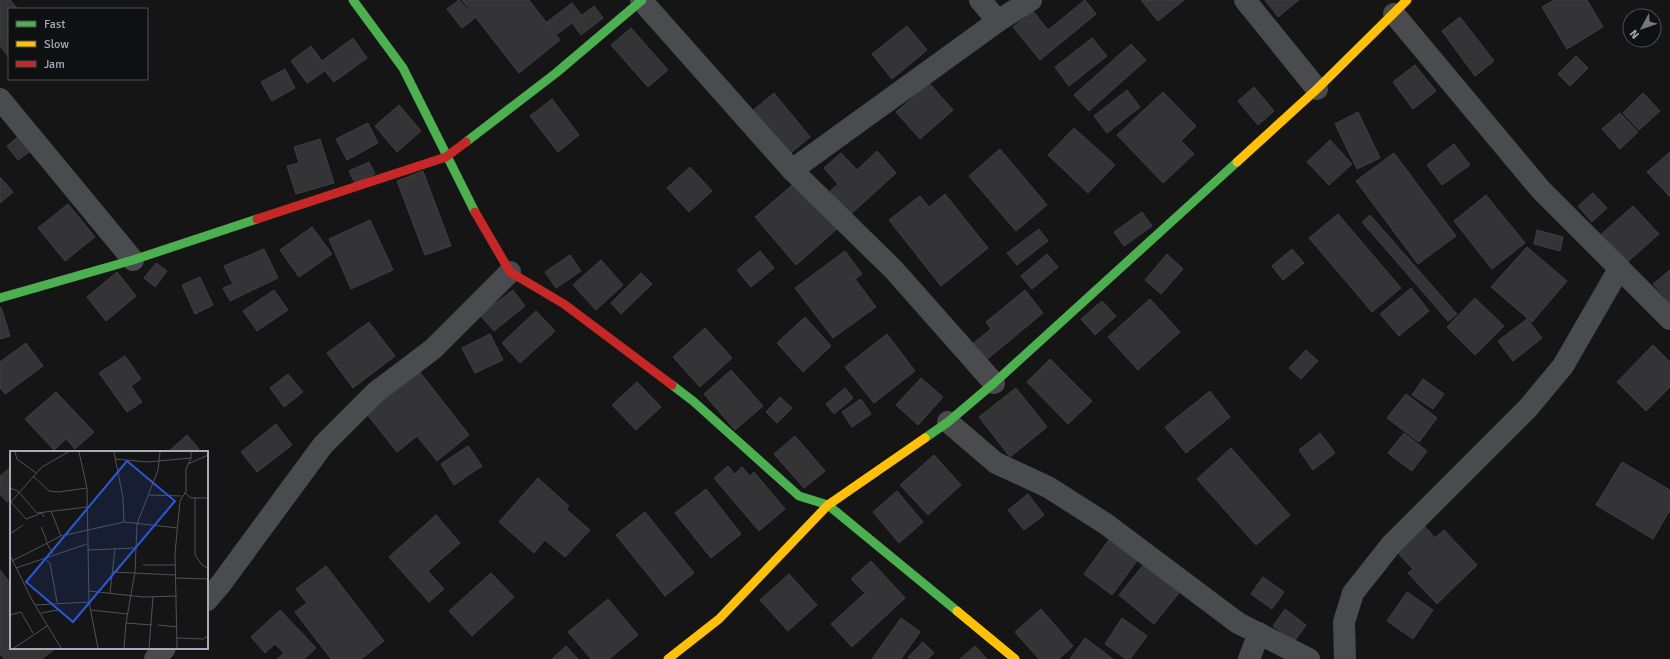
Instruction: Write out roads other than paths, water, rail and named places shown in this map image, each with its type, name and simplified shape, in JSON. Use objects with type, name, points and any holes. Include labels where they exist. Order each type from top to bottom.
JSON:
[{"type":"street","points":[[353,0],[403,68],[435,131],[469,204],[510,272],[564,304],[692,401],[799,496],[828,505],[1014,659]]},
{"type":"street","points":[[0,298],[133,260],[446,157],[556,72],[642,0],[792,170],[894,270],[994,383]]},
{"type":"street","points":[[980,0],[998,21]]},
{"type":"street","points":[[792,170],[998,21],[1032,0]]},
{"type":"street","points":[[1245,0],[1317,89]]},
{"type":"street","points":[[668,659],[719,619],[828,505],[948,422],[994,383],[1317,89],[1401,7],[1542,190],[1619,270],[1670,319]]},
{"type":"street","points":[[0,99],[133,260]]},
{"type":"street","points":[[1345,659],[1344,622],[1353,594],[1391,545],[1528,408],[1564,366],[1619,270]]},
{"type":"street","points":[[208,599],[220,585],[323,445],[376,392],[433,349],[510,272]]},
{"type":"street","points":[[948,422],[996,463],[1048,487],[1106,524],[1238,623],[1309,659]]},
{"type":"street","points":[[1249,659],[1259,633]]},
{"type":"street","points":[[155,659],[164,649]]}]
